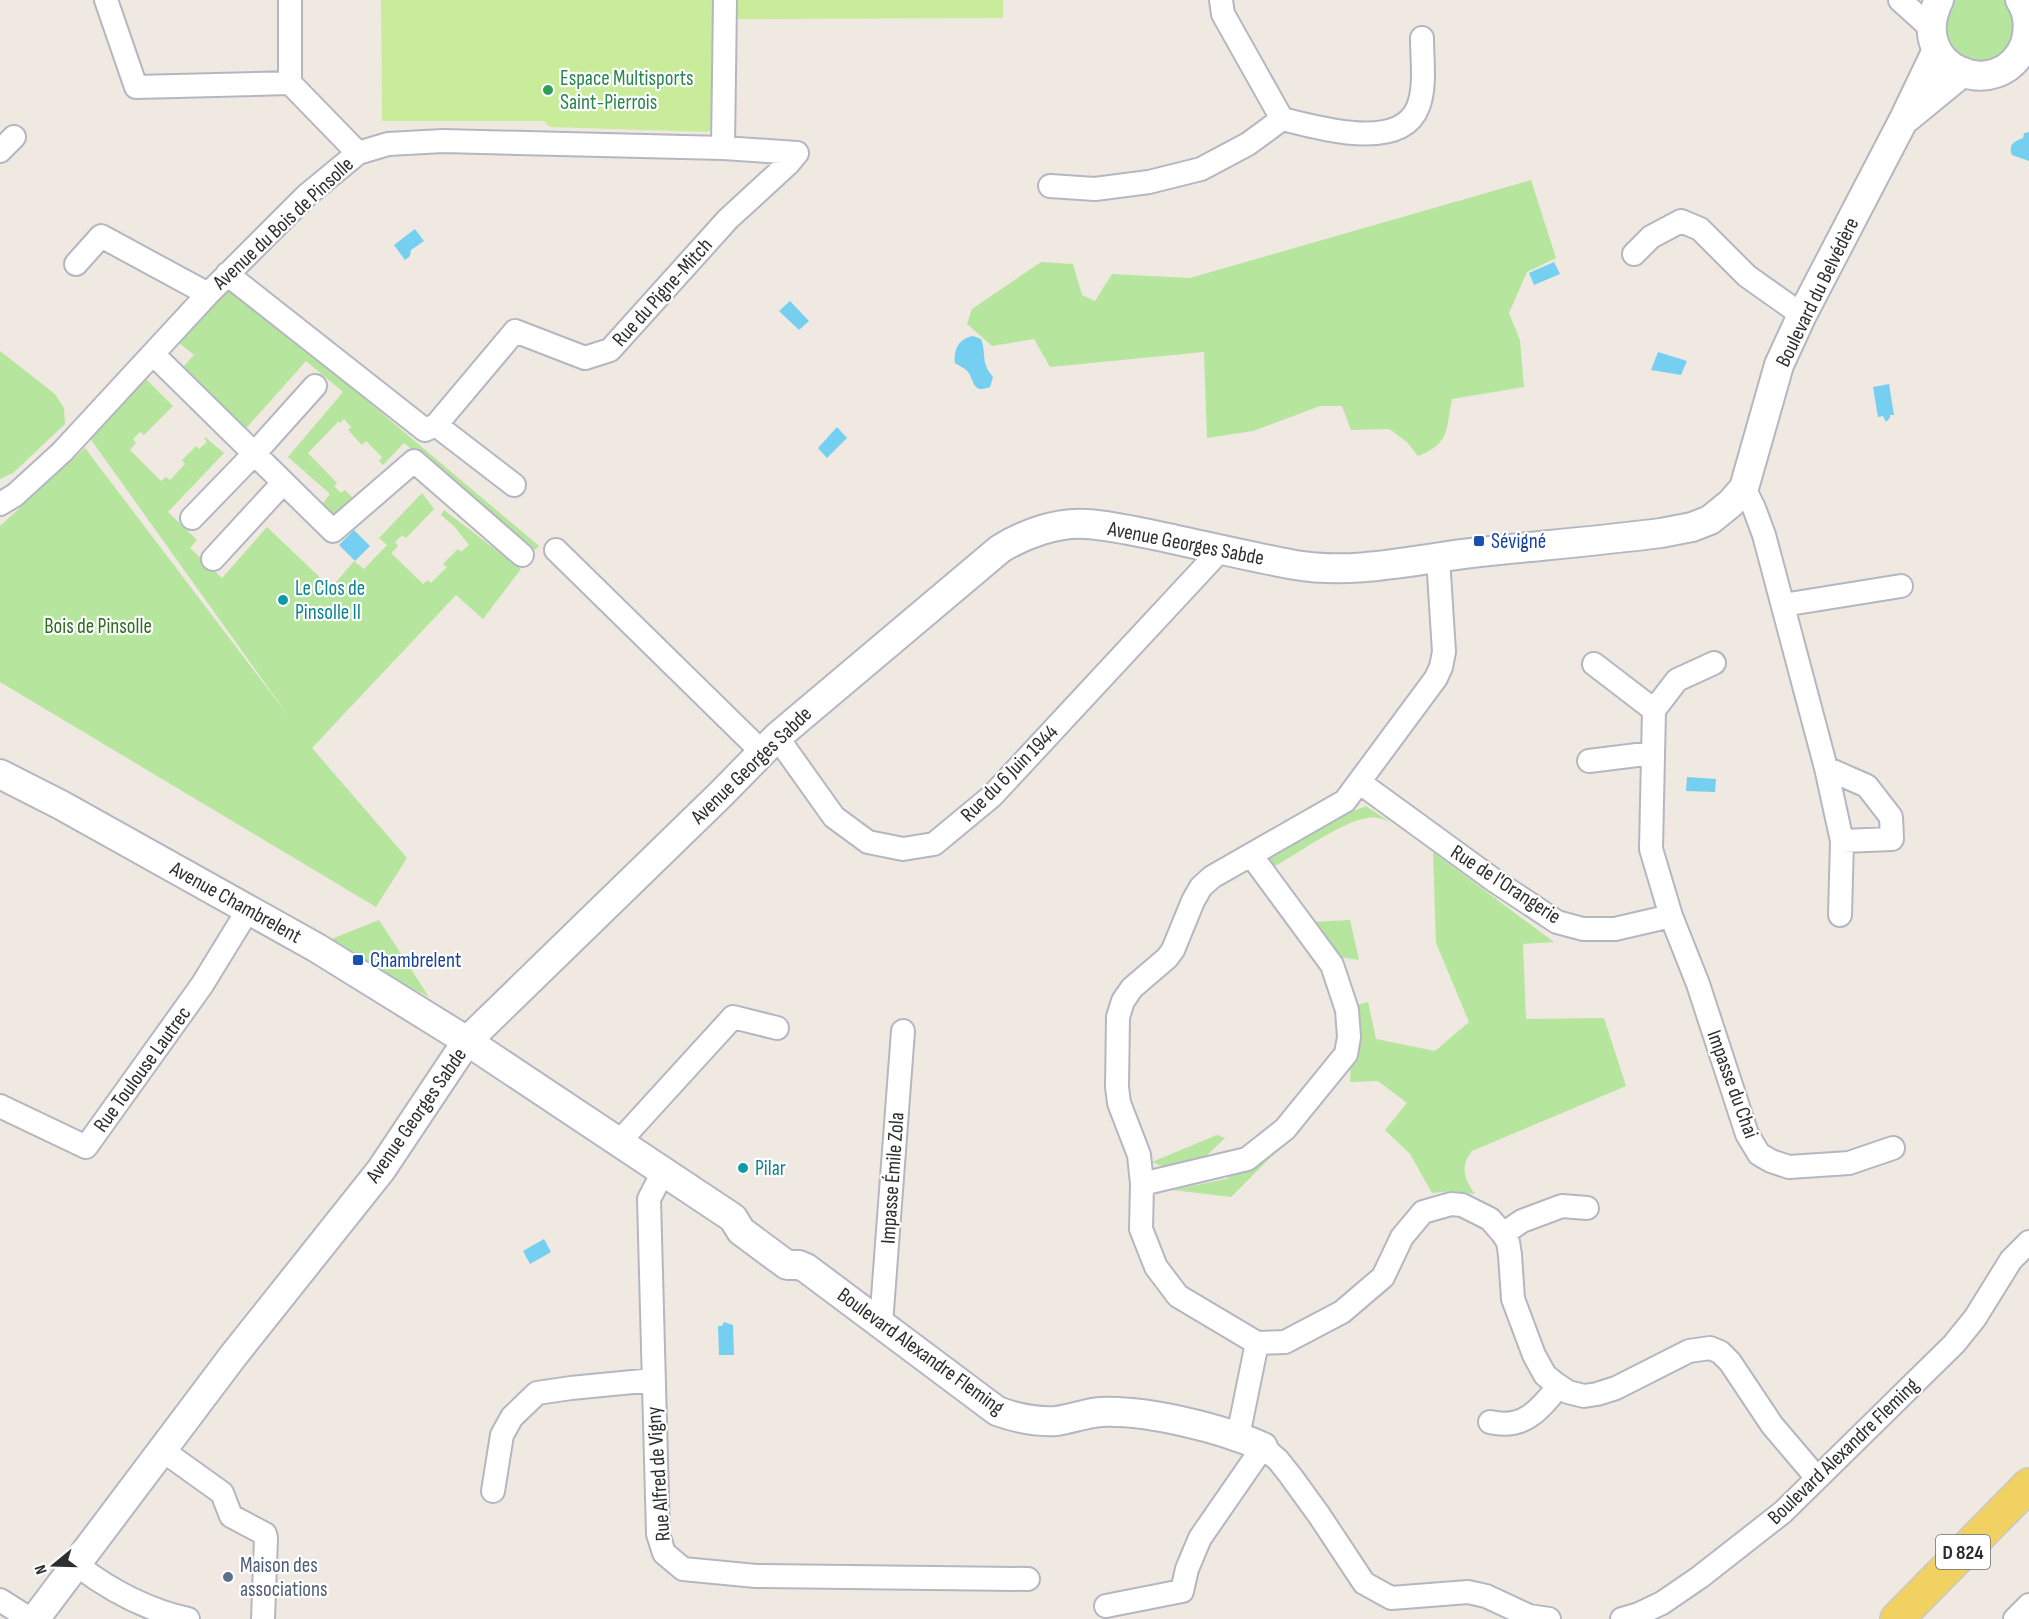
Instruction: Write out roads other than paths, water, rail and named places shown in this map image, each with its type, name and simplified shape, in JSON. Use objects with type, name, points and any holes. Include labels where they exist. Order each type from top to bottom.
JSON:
[{"type":"main road","name":"D 824","points":[[1897,1619],[2029,1485]]},
{"type":"street","points":[[106,0],[136,87],[290,82]]},
{"type":"street","points":[[290,0],[290,82],[358,153]]},
{"type":"street","points":[[723,148],[725,0]]},
{"type":"street","points":[[1221,0],[1223,14],[1282,119],[1351,134],[1377,133],[1400,126],[1412,119],[1422,93],[1422,38]]},
{"type":"street","points":[[1900,0],[1934,39],[1942,58],[1953,68],[1968,74],[1983,76],[2020,67],[2022,52],[2028,39],[2028,22],[2020,0]]},
{"type":"street","name":"Boulevard du Belvédère","points":[[1747,479],[1779,365],[1802,315],[1903,121],[1934,39],[1935,10],[1939,0]]},
{"type":"street","name":"Boulevard du Belvédère","points":[[1903,121],[1963,72]]},
{"type":"street","points":[[1050,186],[1095,189],[1149,182],[1201,169],[1248,144],[1282,119]]},
{"type":"street","name":"Avenue du Bois de Pinsolle","points":[[0,504],[15,495],[62,452],[227,274],[307,195],[358,153],[388,144],[442,141],[723,148],[797,153]]},
{"type":"street","name":"Rue du Pigne-Mitch","points":[[436,425],[515,331],[585,358],[610,350],[728,219],[797,153]]},
{"type":"street","points":[[1634,254],[1651,237],[1682,221],[1700,229],[1747,276],[1802,315]]},
{"type":"street","points":[[76,264],[101,236],[208,294]]},
{"type":"street","points":[[227,274],[425,430],[436,425],[514,485]]},
{"type":"street","points":[[153,354],[333,531],[414,461],[522,555]]},
{"type":"street","points":[[192,518],[315,386]]},
{"type":"street","points":[[1747,479],[1783,604],[1826,768],[1842,841],[1840,915]]},
{"type":"street","name":"Avenue Georges Sabde","points":[[35,1619],[233,1356],[381,1170],[467,1041],[769,744],[1000,549],[1026,536],[1057,526],[1084,523],[1294,564],[1326,568],[1372,567],[1661,533],[1692,527],[1710,520],[1722,511],[1747,479]]},
{"type":"street","points":[[213,559],[283,483]]},
{"type":"street","name":"Rue du 6 Juin 1944","points":[[769,744],[834,817],[868,842],[903,849],[934,844],[992,796],[1225,549]]},
{"type":"street","points":[[556,550],[769,744]]},
{"type":"street","points":[[1438,558],[1444,652],[1436,678],[1346,801],[1212,876],[1201,887],[1173,950],[1132,988],[1122,1001],[1118,1017],[1117,1087],[1119,1103],[1139,1155],[1142,1184],[1141,1229],[1156,1267],[1178,1296],[1257,1343],[1284,1342],[1342,1312],[1383,1277],[1402,1237],[1423,1212],[1451,1204],[1462,1205],[1490,1219],[1508,1242],[1514,1299],[1534,1355],[1545,1375],[1559,1386],[1568,1392],[1584,1396],[1598,1394],[1616,1388],[1689,1351],[1710,1348],[1720,1352],[1730,1362],[1772,1425],[1817,1478]]},
{"type":"street","points":[[1783,604],[1901,586]]},
{"type":"street","points":[[1671,916],[1651,849],[1654,710],[1677,680],[1714,663]]},
{"type":"street","points":[[1594,664],[1654,710]]},
{"type":"street","points":[[1589,761],[1653,753]]},
{"type":"street","points":[[1826,768],[1867,786],[1891,817],[1892,840],[1842,841]]},
{"type":"street","name":"Avenue Chambrelent","points":[[0,774],[71,810],[317,948],[467,1041]]},
{"type":"street","name":"Rue de l'Orangerie","points":[[1359,782],[1495,881],[1557,922],[1583,929],[1615,929],[1671,916]]},
{"type":"street","points":[[1142,1184],[1246,1159],[1285,1129],[1346,1054],[1349,1037],[1347,1010],[1332,965],[1251,855]]},
{"type":"street","name":"Rue Toulouse Lautrec","points":[[0,1106],[86,1147],[202,985],[248,910]]},
{"type":"street","name":"Impasse du Chai","points":[[1671,916],[1698,984],[1748,1134],[1759,1154],[1789,1167],[1849,1163],[1893,1148]]},
{"type":"street","points":[[619,1142],[733,1017],[777,1028]]},
{"type":"street","name":"Impasse Émile Zola","points":[[881,1324],[903,1031]]},
{"type":"street","name":"Boulevard Alexandre Fleming","points":[[467,1041],[733,1218],[741,1231],[787,1265],[799,1265],[806,1268],[997,1411],[1016,1417],[1055,1421],[1098,1412],[1147,1415],[1250,1441]]},
{"type":"street","name":"Rue Alfred de Vigny","points":[[663,1172],[649,1199],[658,1534],[664,1553],[683,1569],[756,1576],[1028,1579]]},
{"type":"street","points":[[1503,1234],[1522,1221],[1562,1206],[1587,1208]]},
{"type":"street","name":"Boulevard Alexandre Fleming","points":[[1622,1619],[1662,1603],[1700,1577],[1783,1512],[1954,1344],[1975,1318],[2011,1260],[2029,1242]]},
{"type":"street","points":[[1106,1606],[1182,1591],[1187,1569],[1200,1538],[1250,1441],[1257,1343]]},
{"type":"street","points":[[493,1491],[501,1435],[512,1417],[537,1394],[571,1388],[653,1380]]},
{"type":"street","points":[[1490,1422],[1512,1424],[1524,1420],[1539,1411],[1559,1386]]},
{"type":"street","points":[[1250,1441],[1278,1460],[1364,1583],[1391,1598],[1468,1592],[1486,1596],[1529,1617],[1549,1619]]},
{"type":"street","points":[[162,1450],[222,1493],[231,1516],[265,1534],[267,1538],[263,1619]]},
{"type":"street","points":[[77,1565],[132,1600],[167,1614],[188,1619]]},
{"type":"street","points":[[0,1600],[30,1619]]},
{"type":"street","points":[[2016,1619],[2029,1605]]},
{"type":"water","points":[[2029,132],[2029,161],[2012,155],[2011,146],[2023,138],[2024,133]]},
{"type":"water","points":[[415,229],[424,241],[411,250],[410,256],[405,260],[394,245]]},
{"type":"water","points":[[1554,262],[1560,274],[1534,285],[1529,273]]},
{"type":"water","points":[[790,301],[809,321],[799,330],[779,311]]},
{"type":"water","points":[[973,336],[981,339],[985,362],[993,377],[990,387],[984,389],[977,388],[967,371],[955,363],[958,345],[964,339]]},
{"type":"water","points":[[1658,352],[1687,361],[1681,375],[1651,370]]},
{"type":"water","points":[[1889,384],[1894,415],[1890,415],[1886,422],[1883,416],[1878,417],[1873,387]]},
{"type":"water","points":[[837,427],[847,438],[827,458],[818,448]]},
{"type":"water","points":[[354,530],[370,546],[355,561],[339,545]]},
{"type":"water","points":[[1687,777],[1716,779],[1715,792],[1686,791]]},
{"type":"water","points":[[544,1239],[551,1252],[530,1264],[523,1251]]},
{"type":"water","points":[[724,1322],[733,1325],[734,1355],[719,1355],[718,1326],[722,1326]]},
{"type":"place","name":"Espace Multisports Saint-Pierrois","points":[[548,90]]},
{"type":"place","name":"Sévigné","points":[[1479,541]]},
{"type":"place","name":"Le Clos de Pinsolle II","points":[[283,600]]},
{"type":"place","name":"Chambrelent","points":[[358,960]]},
{"type":"place","name":"Pilar","points":[[743,1168]]},
{"type":"place","name":"Maison des associations","points":[[228,1577]]},
{"type":"park label","name":"Bois de Pinsolle","points":[[98,626]]}]
